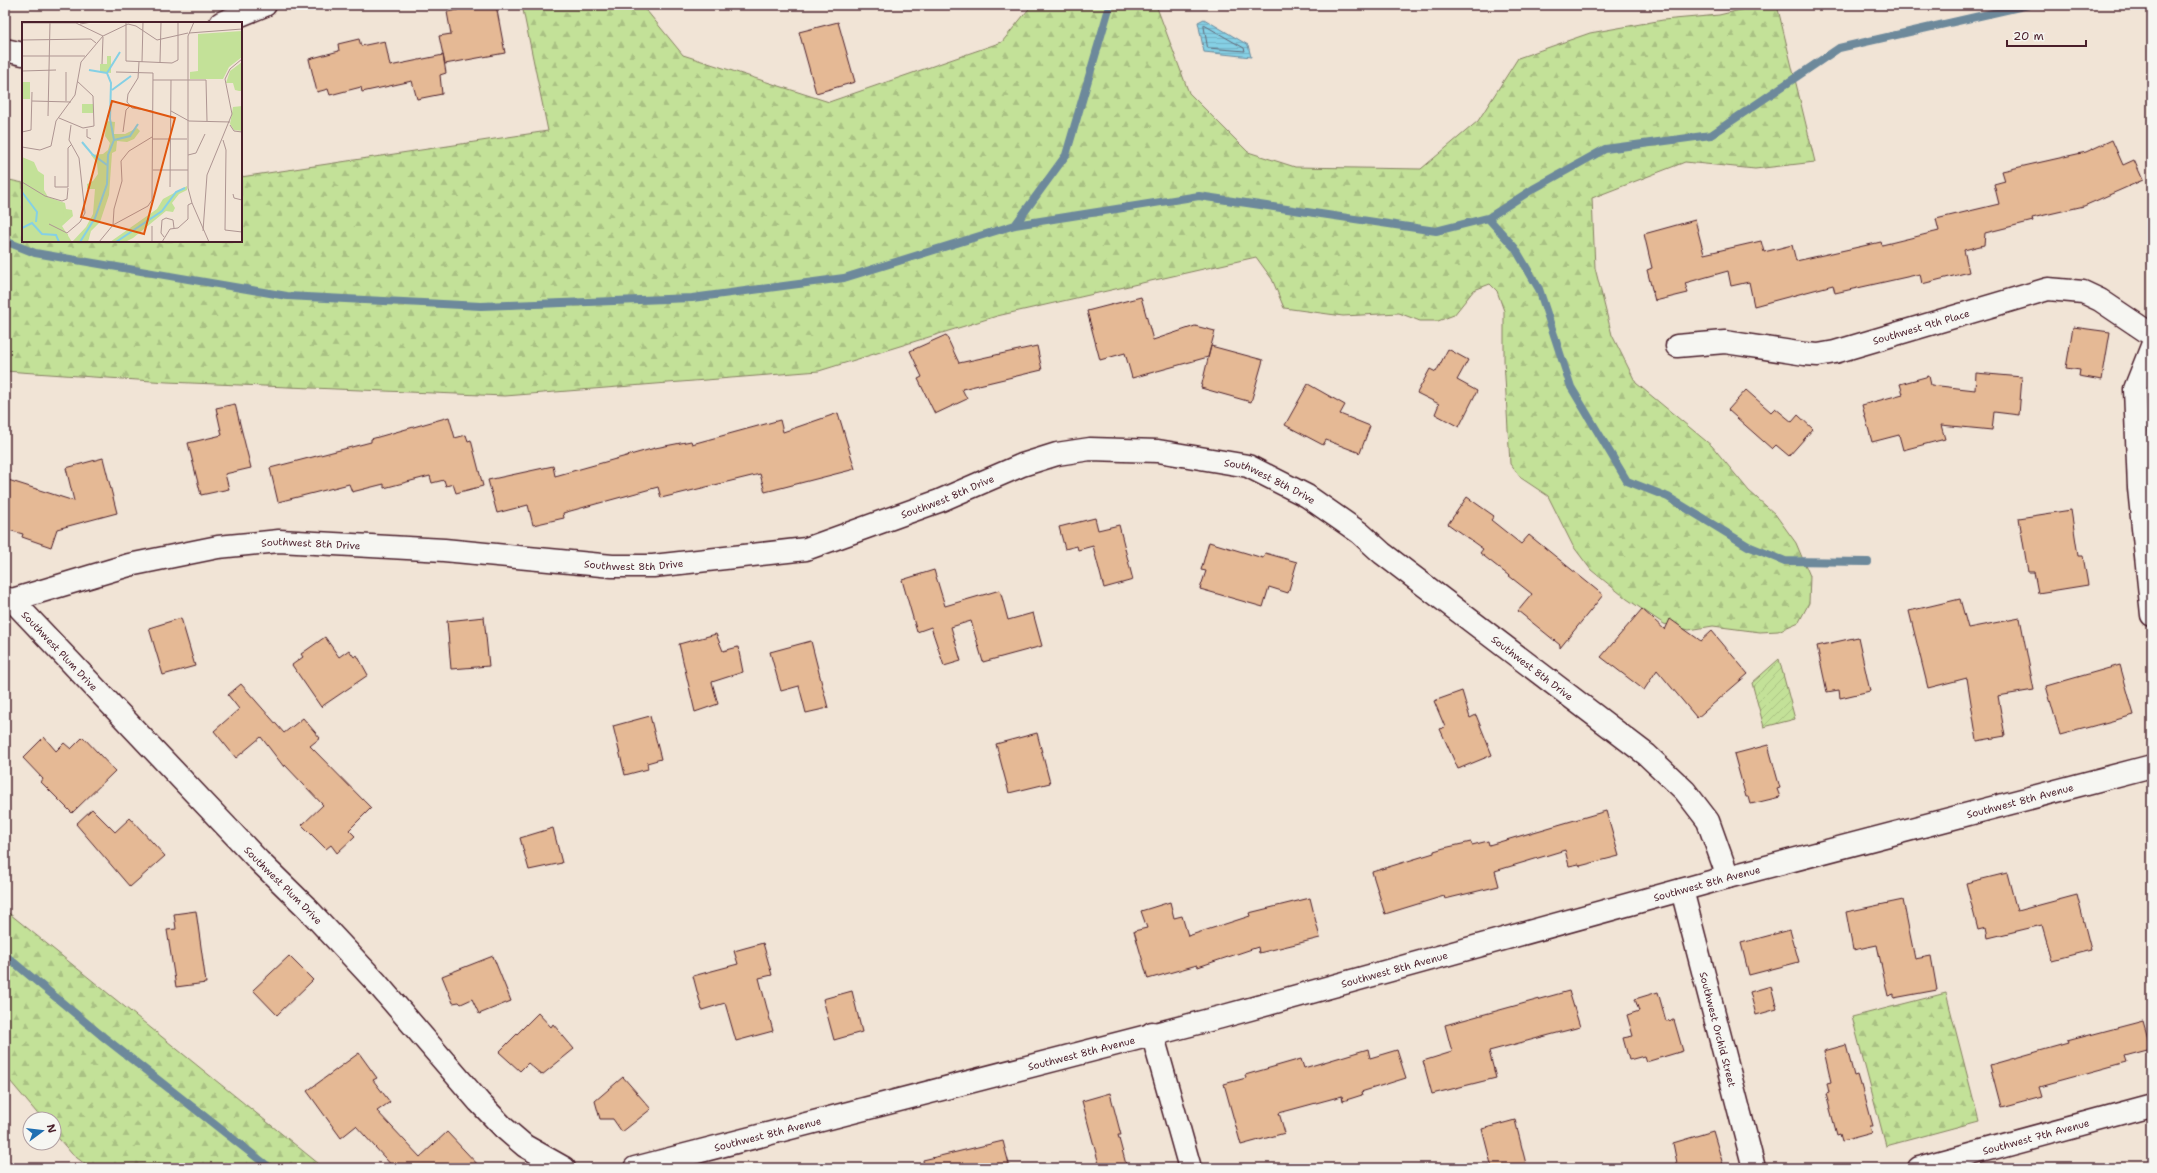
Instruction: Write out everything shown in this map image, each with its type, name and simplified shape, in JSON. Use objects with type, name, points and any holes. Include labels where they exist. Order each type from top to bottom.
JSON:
[{"type":"street","points":[[223,22],[265,5]]},
{"type":"street","points":[[5,50],[22,54]]},
{"type":"street","name":"Southwest 9th Place","points":[[1678,346],[1725,342],[1818,355],[1835,352],[2048,289],[2083,292],[2100,300],[2152,335]]},
{"type":"street","points":[[2152,346],[2135,388],[2139,488],[2152,615]]},
{"type":"street","name":"Southwest 8th Drive","points":[[9,599],[129,565],[218,547],[279,541],[444,550],[612,566],[653,566],[806,549],[939,501],[1022,465],[1057,454],[1090,449],[1158,451],[1248,466],[1308,496],[1360,533],[1382,553],[1647,755],[1685,791],[1708,821],[1728,877]]},
{"type":"street","name":"Southwest Plum Drive","points":[[9,599],[259,862],[306,908],[375,981],[499,1123],[525,1146],[564,1168]]},
{"type":"street","name":"Southwest 8th Avenue","points":[[635,1168],[1152,1033],[1221,1017],[1728,877],[2152,766]]},
{"type":"street","name":"Southwest Orchid Street","points":[[1682,890],[1754,1168]]},
{"type":"street","points":[[1152,1033],[1190,1168]]},
{"type":"street","name":"Southwest 7th Avenue","points":[[1919,1168],[2152,1105]]},
{"type":"green space","points":[[522,5],[642,5],[683,55],[829,102],[1002,42],[1032,5],[1156,5],[1189,93],[1248,152],[1295,167],[1421,169],[1478,121],[1518,58],[1590,33],[1663,20],[1719,15],[1762,5],[1777,5],[1815,162],[1755,169],[1685,162],[1592,198],[1595,268],[1612,335],[1636,383],[1712,446],[1749,491],[1775,514],[1796,543],[1810,576],[1809,603],[1799,622],[1778,631],[1760,632],[1713,626],[1689,630],[1664,624],[1627,599],[1591,570],[1573,546],[1548,496],[1521,478],[1510,464],[1504,360],[1504,311],[1497,291],[1490,284],[1474,290],[1454,315],[1438,321],[1420,321],[1399,313],[1343,316],[1284,308],[1272,279],[1256,257],[997,316],[819,371],[505,396],[167,382],[5,371],[5,179],[22,183],[22,242],[242,242],[242,177],[548,131]]},
{"type":"green space","points":[[1779,659],[1795,719],[1764,727],[1752,683]]},
{"type":"green space","points":[[5,910],[324,1168],[90,1168],[72,1154],[62,1142],[62,1111],[35,1111],[5,1075]]},
{"type":"green space","points":[[1946,993],[1979,1121],[1886,1146],[1852,1017]]},
{"type":"water","points":[[1204,19],[1248,45],[1251,57],[1204,52],[1198,22]]},
{"type":"building","points":[[457,5],[496,5],[505,53],[445,64],[439,36],[451,34],[447,12],[458,10]]},
{"type":"building","points":[[838,22],[855,82],[816,93],[799,32]]},
{"type":"building","points":[[359,39],[361,46],[385,41],[390,66],[443,55],[446,73],[440,75],[442,94],[417,99],[412,81],[362,92],[361,87],[330,95],[328,89],[317,92],[309,59],[339,51],[338,44]]},
{"type":"building","points":[[2112,140],[2123,165],[2134,160],[2143,180],[2084,206],[2032,218],[2033,221],[1985,233],[1984,245],[1964,250],[1969,272],[1922,284],[1920,274],[1835,293],[1833,285],[1754,306],[1749,282],[1731,286],[1728,271],[1685,283],[1688,293],[1655,301],[1647,270],[1652,268],[1644,234],[1695,220],[1704,254],[1761,241],[1764,252],[1792,245],[1796,261],[1881,242],[1882,245],[1939,231],[1936,219],[1999,204],[1994,184],[2005,181],[2002,171],[2086,152]]},
{"type":"building","points":[[1141,297],[1153,340],[1195,326],[1215,331],[1208,357],[1132,378],[1125,353],[1100,360],[1087,311]]},
{"type":"building","points":[[2073,327],[2110,332],[2102,380],[2079,376],[2080,370],[2066,368]]},
{"type":"building","points":[[946,335],[959,363],[1037,346],[1042,370],[962,389],[967,399],[935,414],[918,379],[922,377],[910,351]]},
{"type":"building","points":[[1211,346],[1263,360],[1251,402],[1201,388]]},
{"type":"building","points":[[1448,349],[1468,360],[1457,380],[1477,391],[1459,427],[1435,414],[1439,404],[1417,393],[1430,369],[1436,372]]},
{"type":"building","points":[[1976,373],[2022,377],[2019,415],[1994,412],[1992,430],[1941,425],[1945,439],[1903,450],[1899,435],[1872,442],[1862,405],[1903,394],[1900,384],[1929,376],[1931,385],[1975,390]]},
{"type":"building","points":[[1308,384],[1345,405],[1340,414],[1370,426],[1360,453],[1326,440],[1323,445],[1285,425]]},
{"type":"building","points":[[1746,390],[1771,412],[1775,408],[1792,422],[1798,415],[1813,429],[1789,456],[1776,445],[1772,449],[1728,410]]},
{"type":"building","points":[[235,404],[251,468],[225,474],[229,489],[201,495],[188,443],[222,435],[216,408]]},
{"type":"building","points":[[838,413],[855,469],[765,492],[760,474],[661,498],[658,487],[563,513],[564,518],[533,525],[528,505],[497,513],[488,480],[553,466],[555,476],[655,448],[691,441],[692,444],[780,420],[783,432]]},
{"type":"building","points":[[449,417],[455,438],[466,435],[468,441],[471,440],[483,486],[456,493],[453,484],[446,486],[444,480],[432,483],[430,476],[384,488],[384,484],[352,492],[349,484],[278,502],[270,468],[371,442],[371,439]]},
{"type":"building","points":[[103,458],[117,513],[57,529],[51,547],[22,537],[23,534],[5,529],[5,479],[74,501],[66,468]]},
{"type":"building","points":[[1467,497],[1494,516],[1491,520],[1521,544],[1529,535],[1603,595],[1560,648],[1560,645],[1518,611],[1532,594],[1480,553],[1483,549],[1448,524]]},
{"type":"building","points":[[2071,510],[2078,556],[2083,556],[2088,585],[2038,593],[2034,572],[2028,572],[2019,518]]},
{"type":"building","points":[[1095,518],[1098,530],[1119,525],[1133,580],[1104,588],[1093,546],[1078,550],[1077,546],[1065,549],[1059,527]]},
{"type":"building","points":[[1209,542],[1263,558],[1265,553],[1297,562],[1288,593],[1269,587],[1263,607],[1200,589],[1206,571],[1201,570]]},
{"type":"building","points":[[934,570],[945,606],[1000,590],[1008,620],[1033,613],[1042,646],[983,662],[971,621],[951,627],[961,661],[944,666],[931,627],[917,632],[902,580]]},
{"type":"building","points":[[1960,599],[1968,628],[2020,618],[2034,690],[1998,696],[2005,736],[1977,741],[1967,678],[1928,688],[1909,611]]},
{"type":"building","points":[[1642,609],[1665,630],[1670,619],[1701,641],[1712,631],[1748,674],[1697,718],[1657,670],[1644,690],[1601,657]]},
{"type":"building","points":[[484,617],[489,666],[451,669],[447,621]]},
{"type":"building","points":[[181,618],[195,666],[163,675],[149,628]]},
{"type":"building","points":[[716,634],[723,651],[738,647],[743,672],[712,682],[718,704],[695,712],[679,644]]},
{"type":"building","points":[[325,637],[339,657],[349,650],[354,657],[357,655],[368,675],[321,707],[292,665],[303,657],[301,654]]},
{"type":"building","points":[[1858,637],[1870,691],[1840,698],[1839,690],[1827,692],[1817,646]]},
{"type":"building","points":[[811,641],[828,708],[806,713],[799,686],[781,691],[770,652]]},
{"type":"building","points":[[2120,665],[2134,715],[2060,735],[2046,686]]},
{"type":"building","points":[[241,684],[284,733],[303,718],[320,738],[310,746],[371,808],[349,830],[355,836],[337,853],[331,845],[326,849],[302,825],[323,805],[285,765],[284,767],[261,737],[236,758],[214,731],[239,709],[228,695]]},
{"type":"building","points":[[1462,691],[1470,718],[1476,715],[1492,755],[1458,769],[1440,729],[1445,727],[1434,701]]},
{"type":"building","points":[[650,716],[661,759],[647,763],[648,769],[625,775],[613,726]]},
{"type":"building","points":[[1037,733],[1050,783],[1009,793],[996,744]]},
{"type":"building","points":[[44,737],[56,751],[64,743],[71,749],[83,737],[115,771],[72,813],[41,782],[43,779],[23,758]]},
{"type":"building","points":[[1768,745],[1780,788],[1777,789],[1780,797],[1751,804],[1749,797],[1746,797],[1734,754]]},
{"type":"building","points":[[92,809],[115,832],[130,818],[165,856],[130,887],[76,824]]},
{"type":"building","points":[[1606,811],[1619,856],[1580,866],[1579,864],[1569,866],[1565,850],[1495,871],[1499,886],[1445,899],[1444,896],[1385,914],[1372,872],[1434,853],[1434,851],[1444,848],[1471,842],[1472,845],[1488,841],[1489,845]]},
{"type":"building","points":[[553,828],[562,863],[529,870],[520,838]]},
{"type":"building","points":[[2007,873],[2017,911],[2077,895],[2091,950],[2052,960],[2042,925],[1988,938],[1986,928],[1978,930],[1966,883]]},
{"type":"building","points":[[1310,898],[1320,938],[1259,953],[1258,947],[1198,967],[1197,965],[1148,979],[1134,931],[1147,928],[1141,911],[1170,902],[1174,918],[1182,916],[1188,936],[1250,916],[1249,913]]},
{"type":"building","points":[[1903,900],[1915,959],[1931,956],[1937,990],[1894,998],[1894,994],[1888,996],[1877,945],[1853,950],[1846,912]]},
{"type":"building","points":[[196,911],[206,983],[176,987],[167,930],[176,929],[174,914]]},
{"type":"building","points":[[1790,930],[1799,962],[1749,975],[1741,943]]},
{"type":"building","points":[[763,943],[772,975],[759,978],[773,1031],[736,1041],[725,1003],[702,1010],[693,976],[738,964],[734,951]]},
{"type":"building","points":[[289,956],[313,980],[277,1015],[253,990]]},
{"type":"building","points":[[493,956],[511,1001],[479,1014],[472,999],[461,1004],[459,1002],[453,1003],[442,976]]},
{"type":"building","points":[[1771,986],[1777,1009],[1756,1015],[1750,992]]},
{"type":"building","points":[[852,991],[862,1032],[834,1040],[823,999]]},
{"type":"building","points":[[1569,991],[1580,1027],[1489,1051],[1496,1078],[1432,1094],[1423,1061],[1452,1052],[1445,1025]]},
{"type":"building","points":[[1658,992],[1666,1021],[1674,1020],[1683,1051],[1646,1062],[1644,1056],[1629,1060],[1623,1038],[1633,1036],[1627,1015],[1639,1011],[1635,999]]},
{"type":"building","points":[[538,1013],[551,1027],[553,1024],[574,1049],[542,1075],[528,1063],[520,1071],[499,1052]]},
{"type":"building","points":[[2143,1021],[2151,1049],[2125,1056],[2127,1062],[2039,1086],[2042,1096],[2001,1107],[1990,1065],[2068,1043],[2067,1041]]},
{"type":"building","points":[[1846,1045],[1854,1076],[1857,1075],[1860,1085],[1862,1085],[1873,1126],[1870,1126],[1872,1133],[1842,1141],[1840,1134],[1837,1135],[1826,1094],[1829,1093],[1827,1083],[1831,1082],[1824,1051]]},
{"type":"building","points":[[1368,1049],[1370,1058],[1397,1050],[1406,1078],[1361,1092],[1362,1095],[1343,1101],[1342,1096],[1279,1113],[1285,1133],[1241,1145],[1224,1084],[1246,1078],[1245,1075],[1301,1059],[1304,1068]]},
{"type":"building","points":[[359,1053],[377,1078],[373,1080],[390,1102],[377,1111],[420,1157],[447,1132],[481,1168],[394,1168],[356,1126],[341,1138],[307,1091]]},
{"type":"building","points":[[623,1077],[651,1109],[622,1132],[613,1119],[600,1119],[595,1101]]},
{"type":"building","points":[[1110,1093],[1121,1135],[1118,1135],[1127,1168],[1100,1168],[1082,1101]]},
{"type":"building","points":[[1515,1120],[1527,1168],[1492,1168],[1482,1129]]},
{"type":"building","points":[[1713,1131],[1724,1168],[1678,1168],[1673,1143]]},
{"type":"building","points":[[1003,1141],[1010,1168],[924,1168],[923,1160]]},
{"type":"waterway","points":[[1015,225],[1066,155],[1110,5]]},
{"type":"waterway","points":[[5,241],[35,253],[287,296],[481,306],[692,298],[844,278],[1015,225],[1199,196],[1436,231],[1488,218],[1533,189],[1605,149],[1711,135],[1839,48],[2028,5]]},
{"type":"waterway","points":[[1488,218],[1515,248],[1539,289],[1571,387],[1627,481],[1668,497],[1748,546],[1785,561],[1868,562]]},
{"type":"waterway","points":[[5,955],[101,1035],[270,1168]]}]
